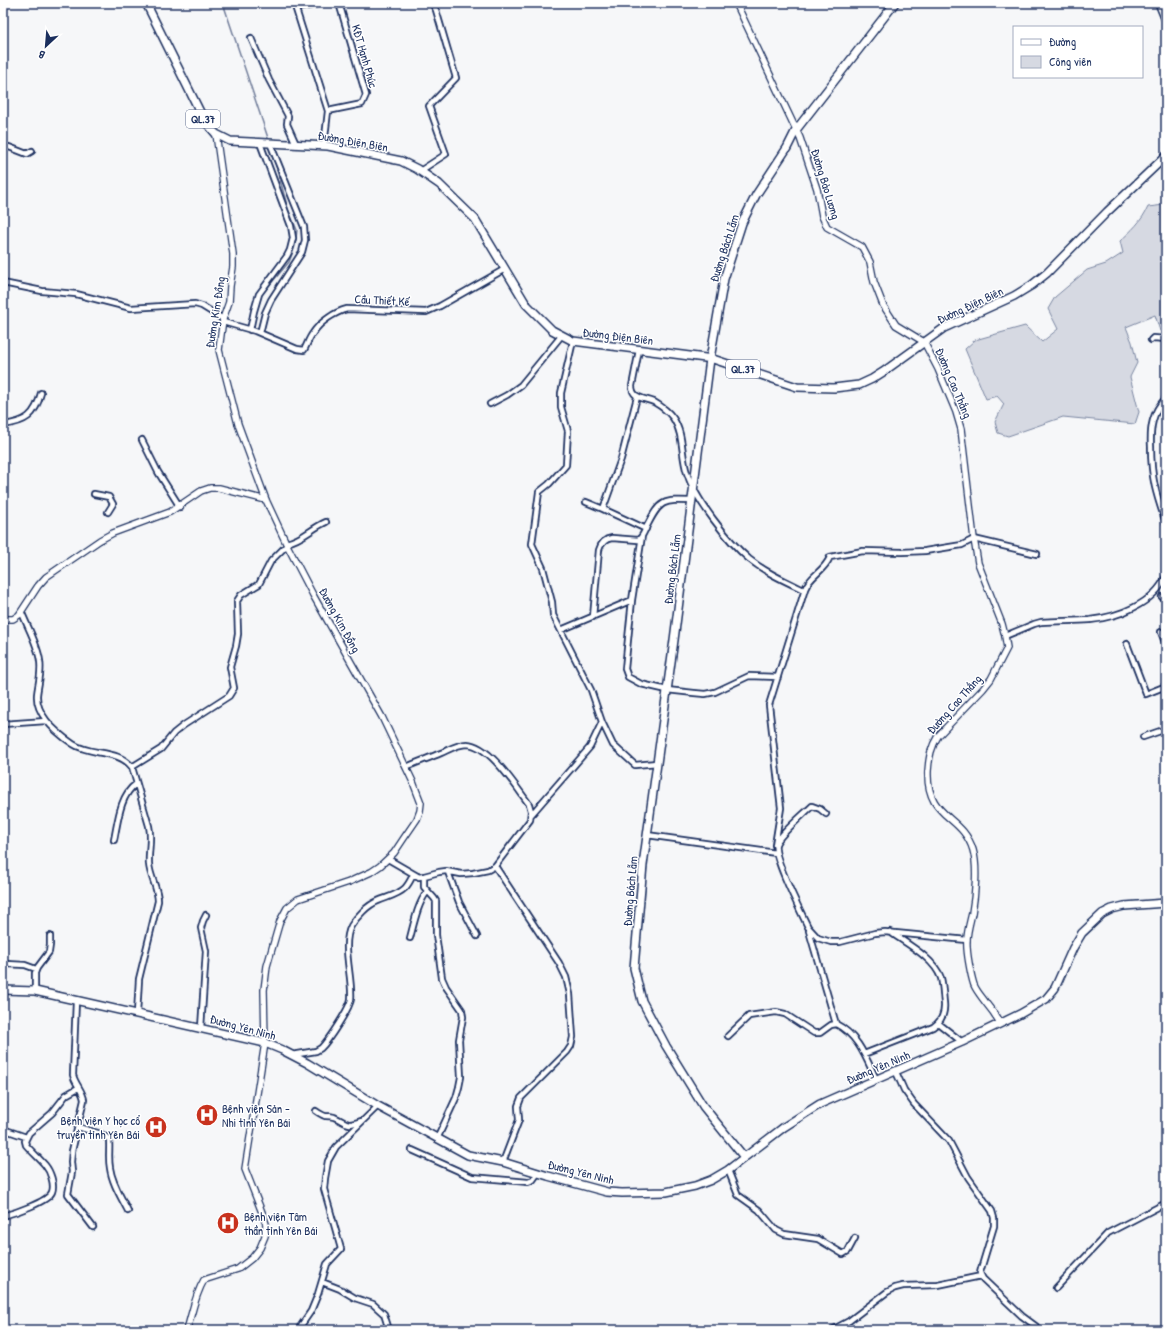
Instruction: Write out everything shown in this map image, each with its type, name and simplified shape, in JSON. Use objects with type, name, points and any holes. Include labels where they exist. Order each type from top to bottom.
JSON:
[{"type":"main road","name":"Đường Điện Biên","points":[[146,3],[204,120],[216,134],[230,141],[324,146],[401,161],[420,171],[439,184],[475,219],[526,304],[552,330],[573,341],[710,359],[797,387],[834,388],[859,385],[872,379],[944,328],[1014,296],[1032,286],[1166,156]]},
{"type":"main road","name":"Đường Bách Lẫm","points":[[744,1157],[703,1106],[666,1046],[642,1001],[634,968],[643,865],[710,359],[724,279],[742,223],[756,195],[787,148],[796,130],[895,3]]},
{"type":"main road","points":[[1159,3],[1166,20]]},
{"type":"main road","name":"Đường Yên Ninh","points":[[3,990],[35,991],[265,1043],[307,1063],[378,1106],[468,1155],[504,1162],[606,1192],[666,1192],[682,1189],[710,1180],[728,1170],[809,1110],[820,1104],[962,1042],[1046,999],[1055,988],[1073,948],[1082,933],[1102,914],[1112,909],[1124,906],[1166,903]]},
{"type":"street","points":[[323,3],[295,6],[328,111],[324,146]]},
{"type":"street","name":"KĐT Hạnh Phúc","points":[[328,111],[362,104],[366,95],[339,3]]},
{"type":"street","points":[[420,171],[446,154],[428,106],[456,78],[436,10],[432,3]]},
{"type":"street","name":"Đường Bảo Lương","points":[[736,3],[800,138],[817,189],[822,216],[827,227],[862,248],[870,262],[874,282],[883,305],[896,325],[924,342]]},
{"type":"street","points":[[251,38],[268,80],[288,116],[287,124],[296,144]]},
{"type":"street","name":"Đường Kim Đồng","points":[[187,1330],[195,1299],[204,1280],[238,1269],[252,1258],[260,1248],[265,1236],[266,1224],[245,1169],[265,1043],[264,990],[271,952],[280,920],[283,914],[298,899],[349,882],[371,872],[388,859],[394,853],[420,811],[421,799],[382,717],[286,544],[266,500],[238,424],[219,350],[223,321],[229,302],[233,254],[216,134]]},
{"type":"street","points":[[250,330],[259,294],[287,256],[293,238],[289,218],[260,143]]},
{"type":"street","points":[[260,333],[266,309],[275,292],[302,252],[305,240],[304,227],[270,143]]},
{"type":"street","points":[[3,148],[9,147],[27,154],[32,151]]},
{"type":"street","name":"Cầu Thiết Kế","points":[[3,283],[42,291],[76,294],[131,308],[194,304],[202,306],[223,321],[260,333],[297,349],[304,350],[311,334],[318,326],[338,311],[347,309],[426,312],[440,306],[505,269]]},
{"type":"street","points":[[490,404],[508,395],[524,382],[562,335]]},
{"type":"street","points":[[1151,340],[1153,338],[1166,339]]},
{"type":"street","points":[[573,341],[561,393],[561,407],[568,432],[566,465],[549,484],[538,492],[532,544],[543,568],[552,602],[553,615],[591,690],[602,722],[613,745],[635,765],[657,763]]},
{"type":"street","name":"Đường Cao Thắng","points":[[924,342],[938,368],[962,429],[974,539],[980,569],[1005,636],[1007,648],[991,679],[977,697],[938,736],[930,750],[928,782],[930,794],[936,805],[943,814],[968,838],[973,850],[975,894],[966,940],[973,984],[1000,1023]]},
{"type":"street","points":[[639,350],[632,392],[637,397],[660,406],[669,413],[675,422],[681,438],[685,468],[704,508],[727,536],[749,558],[774,575],[804,590]]},
{"type":"street","points":[[3,425],[12,424],[28,418],[37,407],[41,393]]},
{"type":"street","points":[[603,509],[621,459],[637,397]]},
{"type":"street","points":[[1166,398],[1157,410],[1150,430],[1153,479],[1156,494],[1166,523]]},
{"type":"street","points":[[142,440],[158,472],[180,507]]},
{"type":"street","points":[[3,619],[13,619],[22,612],[38,586],[46,577],[100,540],[113,533],[170,512],[180,507],[202,491],[214,488],[266,500]]},
{"type":"street","points":[[94,494],[109,497],[113,504],[108,512]]},
{"type":"street","points":[[692,501],[670,500],[660,504],[654,512],[642,536],[632,600],[625,669],[626,674],[630,679],[641,684],[667,690],[705,694],[723,689],[749,676],[778,677]]},
{"type":"street","points":[[586,502],[646,529]]},
{"type":"street","points":[[132,767],[161,749],[174,733],[184,725],[233,692],[234,685],[230,667],[238,634],[237,601],[242,595],[258,584],[271,561],[286,544],[302,538],[316,526],[326,522]]},
{"type":"street","points":[[593,617],[600,546],[608,539],[635,540],[640,539],[642,536]]},
{"type":"street","points":[[876,1079],[856,1041],[836,1024],[808,927],[783,873],[776,853],[775,845],[781,808],[769,705],[804,590],[809,580],[824,568],[830,557],[863,551],[925,551],[962,544],[974,539],[1037,554]]},
{"type":"street","points":[[1005,636],[1041,622],[1090,620],[1123,612],[1149,598],[1160,587],[1166,576]]},
{"type":"street","points":[[561,630],[632,600]]},
{"type":"street","points":[[22,612],[39,656],[40,672],[37,700],[46,721],[77,747],[119,757],[132,767],[150,830],[149,867],[157,892],[158,901],[140,974],[137,1014]]},
{"type":"street","points":[[1161,632],[1166,645]]},
{"type":"street","points":[[1127,644],[1146,694],[1166,686]]},
{"type":"street","points":[[3,724],[46,721]]},
{"type":"street","points":[[531,815],[590,747],[602,722]]},
{"type":"street","points":[[1142,737],[1166,729]]},
{"type":"street","points":[[388,859],[413,875],[419,877],[439,872],[473,874],[488,870],[495,866],[529,823],[531,815],[529,804],[498,763],[476,747],[467,744],[455,747],[406,767]]},
{"type":"street","points":[[114,840],[124,798],[136,784]]},
{"type":"street","points":[[775,845],[777,841],[812,806],[820,809],[826,814]]},
{"type":"street","points":[[647,835],[776,853]]},
{"type":"street","points":[[495,866],[564,971],[570,994],[573,1038],[571,1046],[567,1052],[522,1096],[518,1106],[519,1120],[504,1162]]},
{"type":"street","points":[[448,872],[459,902],[477,936]]},
{"type":"street","points":[[292,1055],[316,1051],[321,1048],[350,1004],[351,997],[348,966],[348,938],[352,924],[371,905],[402,890],[408,885],[413,875]]},
{"type":"street","points":[[424,876],[424,885],[427,892],[436,902],[436,935],[442,978],[446,987],[462,1010],[463,1017],[459,1040],[461,1077],[460,1087],[437,1139]]},
{"type":"street","points":[[410,938],[424,895],[427,892]]},
{"type":"street","points":[[201,1028],[206,951],[201,928],[206,915]]},
{"type":"street","points":[[808,927],[818,938],[831,942],[840,942],[875,933],[890,932],[966,940]]},
{"type":"street","points":[[864,1054],[933,1026],[938,1023],[943,1015],[943,987],[939,974],[930,962],[890,932]]},
{"type":"street","points":[[35,991],[36,969],[49,952],[50,936]]},
{"type":"street","points":[[7,964],[25,965],[36,969]]},
{"type":"street","points":[[76,1001],[73,1070],[74,1079],[84,1100],[71,1157],[72,1172],[68,1194],[93,1227]]},
{"type":"street","points":[[728,1036],[749,1016],[776,1012],[785,1014],[814,1033],[820,1033],[831,1025],[836,1024]]},
{"type":"street","points":[[938,1023],[962,1042]]},
{"type":"street","points":[[896,1072],[904,1090],[914,1104],[949,1141],[964,1170],[992,1211],[994,1226],[981,1269],[981,1276],[984,1281],[1022,1316],[1041,1330]]},
{"type":"street","points":[[3,1216],[21,1210],[48,1196],[52,1192],[52,1182],[49,1172],[26,1145],[26,1137],[52,1113],[66,1095],[78,1088]]},
{"type":"street","points":[[298,1330],[311,1311],[327,1264],[342,1249],[324,1189],[328,1161],[336,1147],[378,1106]]},
{"type":"street","points":[[316,1111],[326,1116],[330,1115],[347,1124],[352,1124],[364,1119]]},
{"type":"street","points":[[78,1127],[101,1134],[108,1139],[109,1167],[115,1186],[128,1210]]},
{"type":"street","points":[[3,1129],[26,1137]]},
{"type":"street","points":[[412,1150],[477,1178],[528,1182],[533,1180],[538,1173]]},
{"type":"street","points":[[728,1170],[738,1195],[759,1210],[772,1227],[779,1232],[818,1239],[843,1254],[848,1251],[855,1238]]},
{"type":"street","points":[[1056,1288],[1108,1233],[1166,1203]]},
{"type":"street","points":[[832,1330],[849,1321],[887,1292],[895,1288],[903,1286],[938,1285],[981,1276]]},
{"type":"street","points":[[322,1282],[340,1289],[355,1298],[373,1304],[384,1314],[389,1330]]},
{"type":"green space","points":[[1166,202],[1166,332],[1160,331],[1155,315],[1126,327],[1132,342],[1137,363],[1130,377],[1139,412],[1135,424],[1063,417],[1008,436],[998,433],[995,422],[1004,404],[997,396],[986,399],[965,349],[975,340],[1025,326],[1042,342],[1058,329],[1048,309],[1055,297],[1087,270],[1106,264],[1123,253],[1120,241],[1132,230],[1146,212],[1148,207],[1164,205]]},
{"type":"waterway","points":[[223,3],[268,138]]},
{"type":"waterway","points":[[256,313],[262,294],[289,262],[295,246],[297,230],[288,209],[274,158]]},
{"type":"place","name":"Bệnh viện Sản - Nhi tỉnh Yên Bái","points":[[207,1115]]},
{"type":"place","name":"Bệnh viện Y học cổ truyền tỉnh Yên Bái","points":[[156,1127]]},
{"type":"place","name":"Bệnh viện Tâm thần tỉnh Yên Bái","points":[[228,1223]]}]
